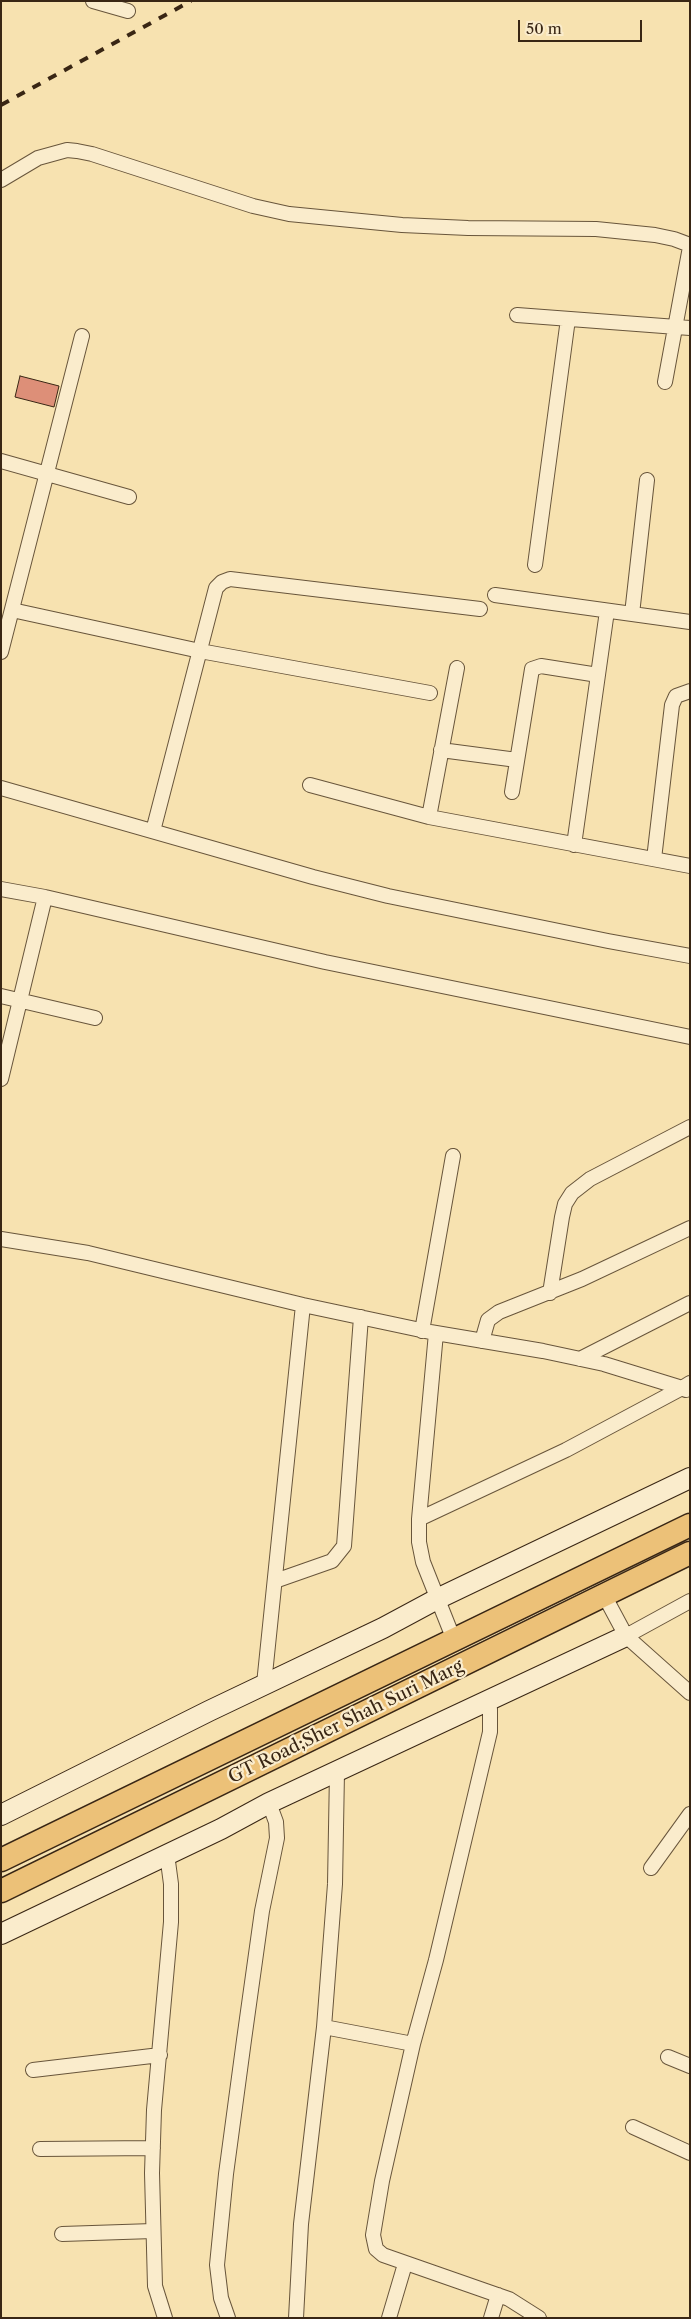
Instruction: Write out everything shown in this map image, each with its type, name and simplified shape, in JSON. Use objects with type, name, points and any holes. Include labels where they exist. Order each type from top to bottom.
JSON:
[{"type":"main road","points":[[1,1815],[264,1684],[383,1628],[437,1599],[690,1478]]},
{"type":"main road","name":"GT Road;Sher Shah Suri Marg","points":[[1,1860],[690,1525]]},
{"type":"main road","name":"GT Road;Sher Shah Suri Marg","points":[[1,1891],[690,1553]]},
{"type":"main road","points":[[1,1934],[221,1829],[269,1803],[626,1636]]},
{"type":"street","points":[[93,1],[128,11]]},
{"type":"street","points":[[1,180],[38,158],[67,150],[92,154],[253,206],[289,214],[402,226],[596,229],[655,235],[674,239],[690,246],[665,382]]},
{"type":"street","points":[[517,315],[690,328]]},
{"type":"street","points":[[536,565],[568,319]]},
{"type":"street","points":[[1,652],[82,336]]},
{"type":"street","points":[[1,461],[129,498]]},
{"type":"street","points":[[632,614],[647,480]]},
{"type":"street","points":[[153,831],[216,588],[222,582],[230,579],[480,609]]},
{"type":"street","points":[[495,595],[690,622]]},
{"type":"street","points":[[12,610],[200,651],[430,693]]},
{"type":"street","points":[[574,845],[607,611]]},
{"type":"street","points":[[512,792],[532,669],[541,666],[598,675]]},
{"type":"street","points":[[428,817],[457,668]]},
{"type":"street","points":[[654,860],[672,705],[676,696],[690,692]]},
{"type":"street","points":[[441,750],[517,760]]},
{"type":"street","points":[[310,785],[428,817],[690,866]]},
{"type":"street","points":[[1,788],[313,877],[388,896],[690,956]]},
{"type":"street","points":[[1,889],[45,897],[325,962],[690,1037]]},
{"type":"street","points":[[1,1079],[45,897]]},
{"type":"street","points":[[1,996],[95,1018]]},
{"type":"street","points":[[550,1293],[562,1217],[565,1204],[572,1192],[590,1179],[690,1127]]},
{"type":"street","points":[[422,1331],[453,1156]]},
{"type":"street","points":[[482,1341],[485,1325],[490,1317],[625,1260],[690,1228]]},
{"type":"street","points":[[1,1239],[88,1253],[303,1305],[422,1331],[580,1359],[687,1388]]},
{"type":"street","points":[[580,1359],[690,1302]]},
{"type":"street","points":[[264,1684],[303,1305]]},
{"type":"street","points":[[275,1581],[332,1561],[344,1546],[361,1317]]},
{"type":"street","points":[[436,1333],[419,1520],[419,1542],[423,1562],[454,1640]]},
{"type":"street","points":[[419,1520],[566,1450],[687,1388]]},
{"type":"street","points":[[604,1595],[626,1636],[690,1693]]},
{"type":"street","points":[[626,1636],[690,1601]]},
{"type":"street","points":[[487,1701],[490,1709],[490,1732],[436,1960],[413,2044],[382,2181],[373,2235],[378,2252],[405,2264],[509,2299],[539,2318]]},
{"type":"street","points":[[296,2318],[300,2224],[324,2027],[335,1884],[337,1772]]},
{"type":"street","points":[[228,2318],[221,2298],[217,2265],[226,2174],[262,1911],[277,1838],[276,1822],[269,1803]]},
{"type":"street","points":[[651,1868],[690,1814]]},
{"type":"street","points":[[165,2318],[155,2286],[153,2148],[171,1922],[171,1884],[167,1854]]},
{"type":"street","points":[[324,2027],[413,2044]]},
{"type":"street","points":[[33,2070],[160,2055]]},
{"type":"street","points":[[668,2057],[690,2066]]},
{"type":"street","points":[[633,2127],[690,2153]]},
{"type":"street","points":[[40,2149],[153,2148]]},
{"type":"street","points":[[62,2234],[153,2231]]},
{"type":"street","points":[[389,2318],[405,2264]]},
{"type":"street","points":[[491,2318],[498,2295]]},
{"type":"building","points":[[20,376],[59,386],[54,407],[15,397]]},
{"type":"railway","points":[[1,105],[191,1]]}]
